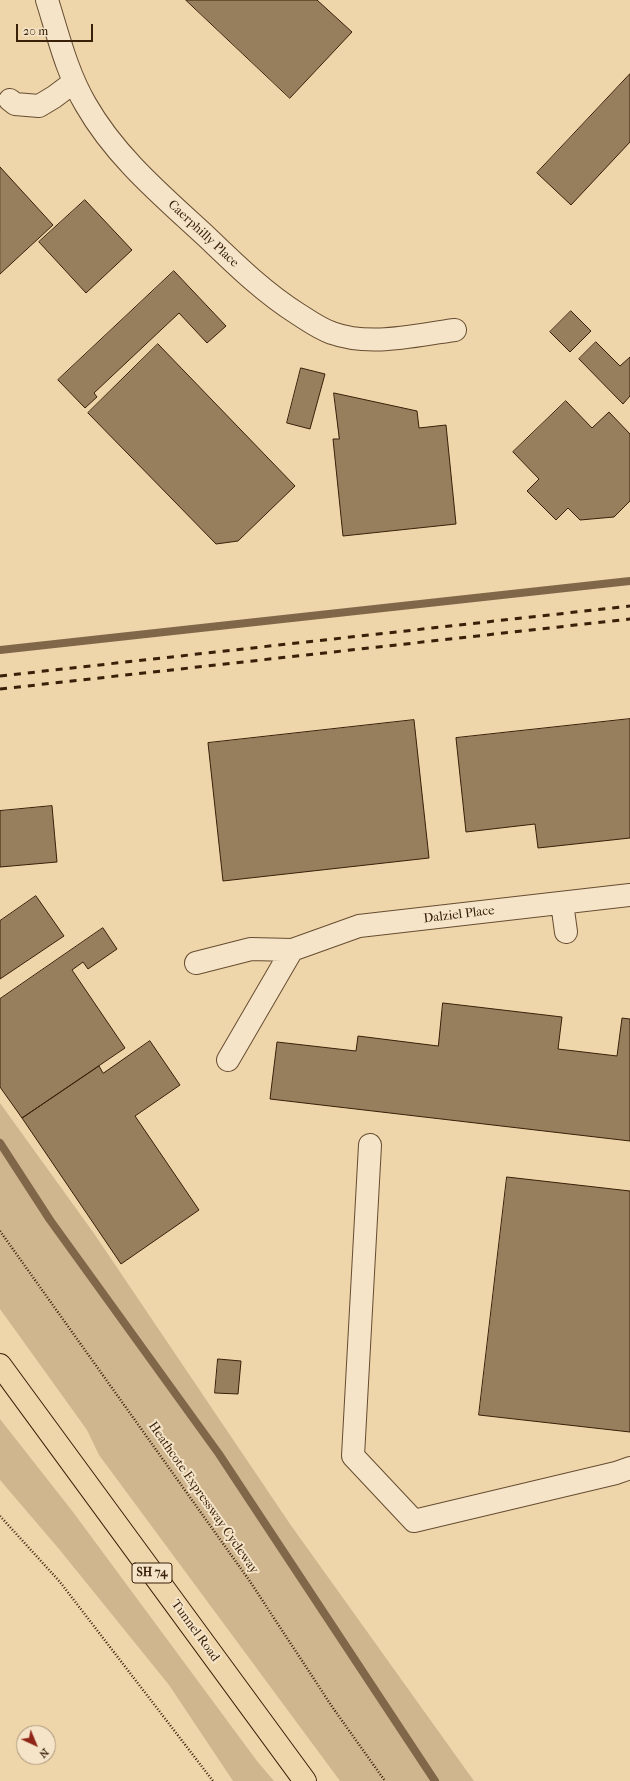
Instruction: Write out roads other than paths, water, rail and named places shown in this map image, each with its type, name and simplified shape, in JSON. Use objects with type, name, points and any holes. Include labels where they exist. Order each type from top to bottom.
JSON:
[{"type":"highway","name":"Tunnel Road","points":[[0,1365],[305,1781]]},
{"type":"street","name":"Caerphilly Place","points":[[47,0],[74,82],[101,130],[121,156],[140,175],[255,283],[285,306],[313,324],[332,333],[354,339],[377,340],[455,330]]},
{"type":"street","points":[[22,109],[39,106],[74,82]]},
{"type":"street","name":"Dalziel Place","points":[[292,950],[359,926],[630,895]]},
{"type":"street","points":[[562,903],[566,932]]},
{"type":"street","points":[[196,963],[251,949],[292,950],[228,1060]]},
{"type":"street","points":[[370,1145],[353,1456],[414,1521],[616,1473],[630,1468]]},
{"type":"waterway","points":[[0,650],[630,581]]},
{"type":"waterway","points":[[0,1143],[50,1220],[219,1454],[435,1781]]},
{"type":"railway","points":[[0,676],[630,606]]},
{"type":"railway","points":[[0,689],[630,619]]}]
